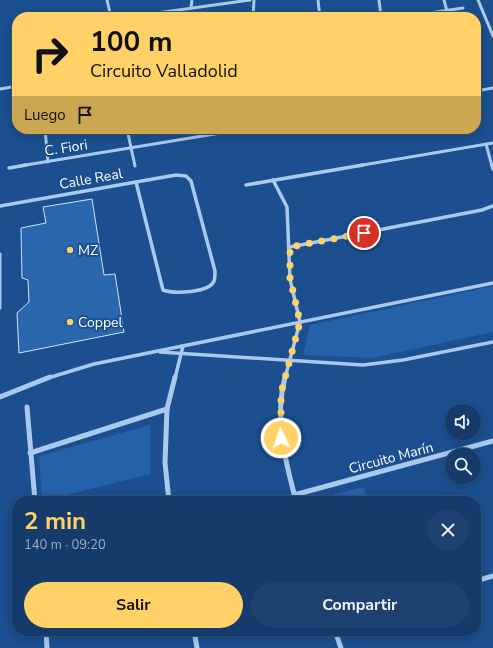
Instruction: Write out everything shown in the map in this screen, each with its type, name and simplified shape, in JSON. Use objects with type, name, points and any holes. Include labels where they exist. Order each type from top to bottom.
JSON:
[{"type":"street","points":[[107,0],[110,12]]},
{"type":"street","points":[[191,8],[192,0]]},
{"type":"street","points":[[163,12],[250,0]]},
{"type":"street","points":[[253,12],[254,0]]},
{"type":"street","points":[[318,0],[319,12]]},
{"type":"street","points":[[378,0],[380,12]]},
{"type":"street","points":[[444,0],[447,11]]},
{"type":"street","points":[[478,0],[493,36]]},
{"type":"street","points":[[440,12],[464,8]]},
{"type":"street","points":[[0,89],[12,87]]},
{"type":"street","points":[[481,90],[493,88]]},
{"type":"street","points":[[45,134],[48,162]]},
{"type":"street","points":[[128,134],[135,166]]},
{"type":"street","name":"C. Fiori","points":[[9,168],[213,134]]},
{"type":"street","points":[[246,185],[493,143]]},
{"type":"street","points":[[486,144],[493,169]]},
{"type":"street","name":"Calle Real","points":[[0,206],[136,182],[176,175],[186,176],[191,180],[215,271],[214,281],[204,288],[175,294],[163,290],[136,182]]},
{"type":"street","points":[[273,180],[286,207],[290,247],[290,278],[300,322],[281,393],[280,418],[281,438],[294,495]]},
{"type":"street","points":[[290,247],[482,210],[493,206]]},
{"type":"street","points":[[0,397],[72,370],[152,352],[493,283]]},
{"type":"street","points":[[152,352],[363,365],[381,364],[493,342]]},
{"type":"street","points":[[168,496],[165,463],[167,409],[183,346]]},
{"type":"street","points":[[27,407],[34,496]]},
{"type":"street","points":[[30,453],[167,409]]},
{"type":"street","name":"Circuito Marín","points":[[294,495],[493,441]]},
{"type":"street","points":[[481,580],[493,576]]},
{"type":"street","points":[[46,636],[47,648]]},
{"type":"street","points":[[195,636],[197,648]]},
{"type":"street","points":[[336,636],[340,648]]},
{"type":"lane","points":[[0,254],[0,308]]},
{"type":"shaded area","points":[[493,286],[493,332],[372,358],[303,355],[310,325]]},
{"type":"shaded area","points":[[150,425],[150,474],[62,496],[42,496],[39,456]]},
{"type":"shaded area","points":[[363,487],[366,496],[328,496]]},
{"type":"building","points":[[92,199],[104,275],[115,274],[124,332],[19,353],[17,313],[29,302],[28,280],[22,278],[21,228],[46,223],[43,207]]},
{"type":"place","name":"MZ","points":[[70,250]]},
{"type":"place","name":"Coppel","points":[[70,322]]},
{"type":"route","points":[[281,438],[281,393],[300,322],[290,278],[290,247],[364,233]]}]
